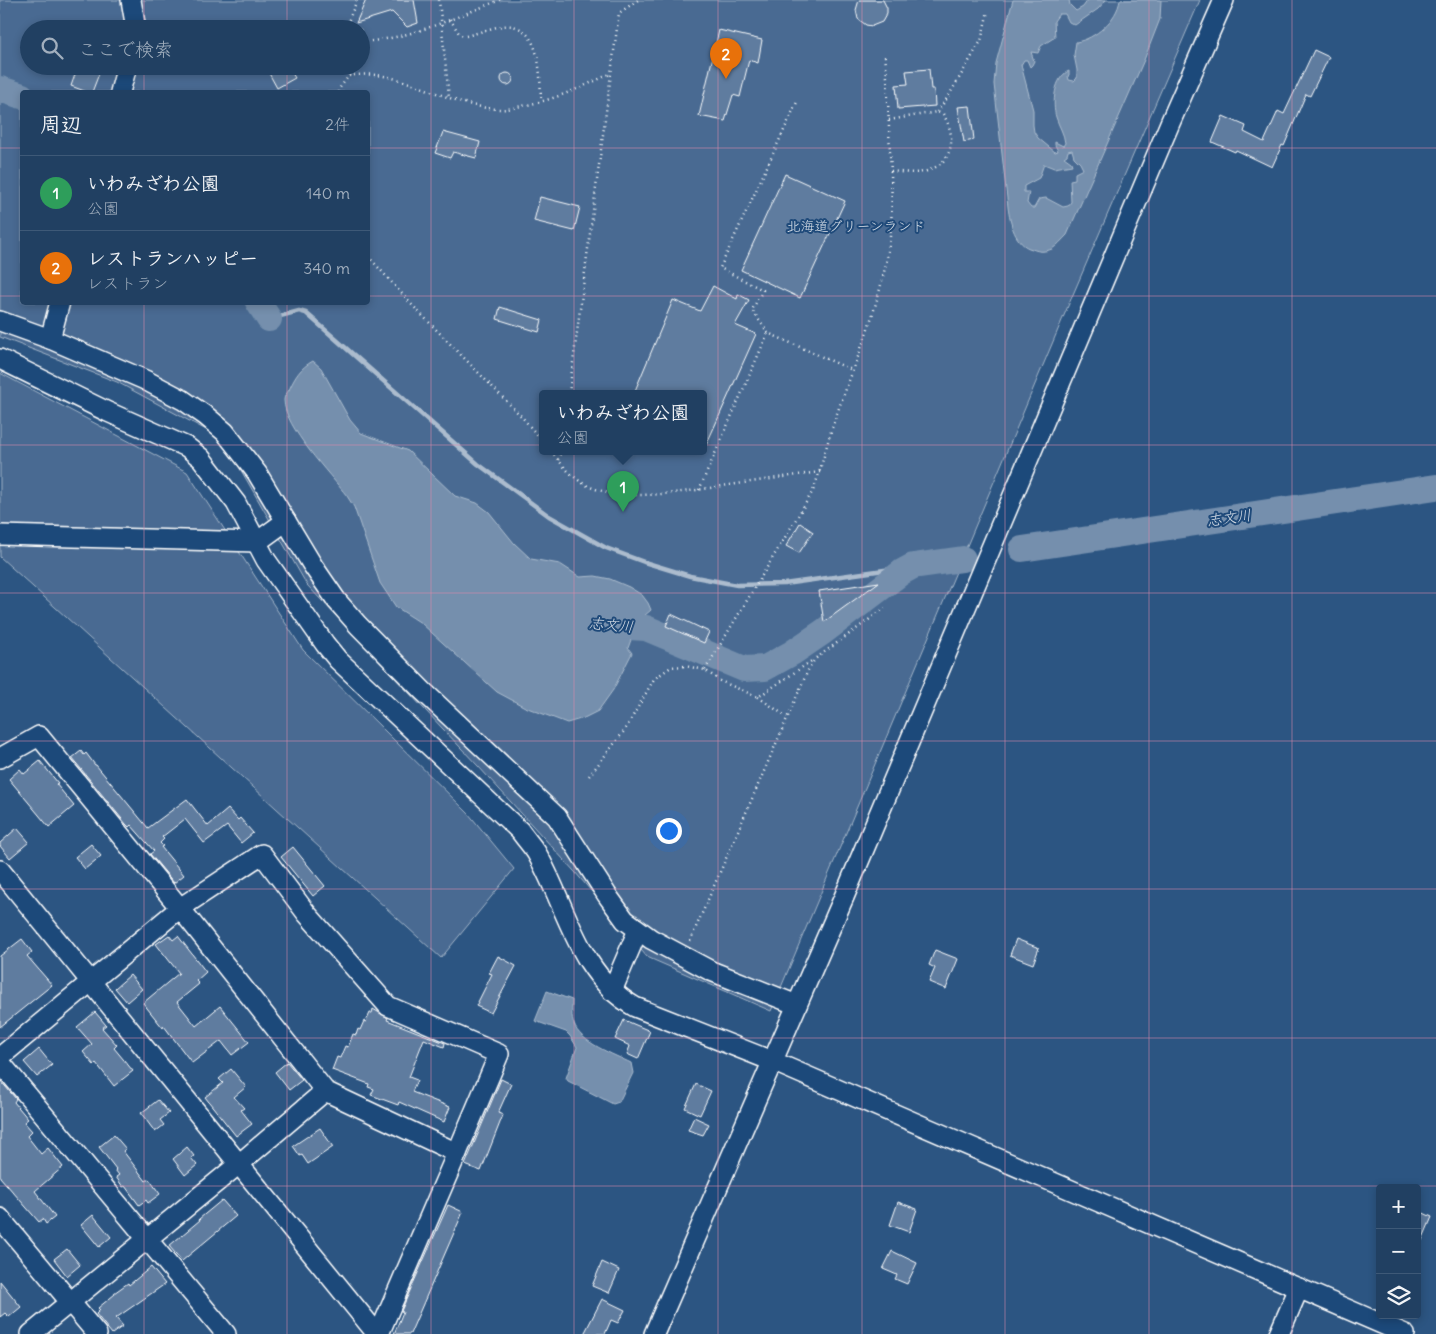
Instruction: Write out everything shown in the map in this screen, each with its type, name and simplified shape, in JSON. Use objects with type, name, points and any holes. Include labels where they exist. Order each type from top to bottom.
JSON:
[{"type":"street","points":[[131,0],[134,20]]},
{"type":"street","points":[[654,1334],[797,1005],[1170,123],[1224,0]]},
{"type":"street","points":[[121,90],[125,75]]},
{"type":"street","points":[[50,339],[59,305]]},
{"type":"street","points":[[2,327],[50,339],[145,380],[183,400],[225,432],[257,473],[337,601],[423,691],[557,817],[606,895],[625,920],[651,940],[711,971],[797,1005]]},
{"type":"street","points":[[0,359],[108,412],[187,447],[201,458],[236,503],[266,560],[338,660],[520,831],[535,851],[590,964],[612,991],[635,1007],[772,1061],[1405,1334]]},
{"type":"street","points":[[0,535],[256,542],[286,521]]},
{"type":"street","points":[[0,758],[39,736],[180,908],[325,1091],[458,1152]]},
{"type":"street","points":[[0,870],[91,982],[239,1164],[378,1334],[499,1054],[388,1006],[307,914],[262,854],[180,908],[91,982],[0,1057]]},
{"type":"street","points":[[612,991],[638,930]]},
{"type":"street","points":[[0,1062],[226,1334]]},
{"type":"street","points":[[31,1334],[325,1091]]},
{"type":"street","points":[[0,1218],[97,1334]]},
{"type":"street","points":[[1280,1334],[1299,1288]]},
{"type":"path","points":[[348,20],[356,0]]},
{"type":"path","points":[[439,0],[443,22],[450,98]]},
{"type":"path","points":[[370,42],[379,41],[443,22],[500,0]]},
{"type":"path","points":[[569,390],[619,13],[638,0]]},
{"type":"path","points":[[937,112],[981,41],[988,10]]},
{"type":"path","points":[[450,19],[460,35],[466,36],[511,26],[522,30],[530,38],[538,57],[541,101]]},
{"type":"path","points":[[705,670],[813,491],[834,421],[873,312],[884,269],[891,228],[889,88],[885,56]]},
{"type":"path","points":[[370,74],[395,78],[462,102],[500,110],[568,94],[612,73]]},
{"type":"path","points":[[339,90],[349,76],[354,75]]},
{"type":"path","points":[[798,100],[720,268],[763,290],[752,310],[768,333],[852,370]]},
{"type":"path","points":[[889,120],[937,112],[943,114],[950,129],[950,152],[944,162],[922,172],[891,171]]},
{"type":"path","points":[[370,258],[412,305],[522,417],[539,437]]},
{"type":"path","points":[[699,490],[768,333]]},
{"type":"path","points":[[554,455],[573,476],[587,485],[609,492],[632,495],[699,490],[820,472]]},
{"type":"path","points":[[558,460],[560,455]]},
{"type":"path","points":[[758,697],[815,659],[885,608]]},
{"type":"path","points":[[684,957],[787,717],[815,659]]},
{"type":"path","points":[[589,776],[625,730],[654,679],[671,667],[685,666],[705,670],[720,681],[758,697],[787,717]]},
{"type":"green space","name":"北海道グリーンランド","points":[[0,0],[1200,0],[1068,306],[771,1011],[647,957],[575,872],[307,585],[223,439],[117,382],[0,337]]},
{"type":"green space","points":[[0,373],[187,472],[303,650],[468,813],[514,869],[441,958],[0,557]]},
{"type":"water","points":[[1013,0],[1069,0],[1070,5],[1076,11],[1083,7],[1088,0],[1106,0],[1098,9],[1075,25],[1069,22],[1065,14],[1059,14],[1054,21],[1055,37],[1041,46],[1038,53],[1031,52],[1034,61],[1030,67],[1027,60],[1024,60],[1021,65],[1033,110],[1034,132],[1038,138],[1055,152],[1058,151],[1055,142],[1063,146],[1065,143],[1055,112],[1055,91],[1060,79],[1069,71],[1069,80],[1074,81],[1077,78],[1074,55],[1076,42],[1090,37],[1104,27],[1115,15],[1120,0],[1161,0],[1160,19],[1144,60],[1067,235],[1049,250],[1040,251],[1026,247],[1017,238],[1010,220],[994,84],[996,63]],"holes":[[[1072,150],[1074,157],[1083,169],[1075,173],[1075,179],[1070,180],[1071,202],[1068,206],[1063,207],[1046,198],[1039,199],[1034,208],[1031,208],[1027,203],[1029,192],[1024,192],[1024,186],[1039,178],[1044,164],[1054,168],[1072,165],[1064,157],[1068,151]]]},
{"type":"water","points":[[313,361],[321,368],[350,420],[361,433],[408,451],[455,496],[477,503],[489,512],[514,543],[531,559],[560,564],[580,577],[595,576],[610,579],[642,595],[651,610],[644,616],[651,622],[638,637],[632,637],[628,648],[632,653],[613,690],[598,711],[567,723],[525,707],[497,692],[421,623],[396,607],[380,583],[354,507],[299,436],[286,411],[284,400],[293,381],[298,373]]},
{"type":"water","points":[[547,991],[572,1000],[573,1021],[577,1031],[583,1037],[598,1047],[631,1063],[633,1073],[619,1102],[613,1104],[568,1081],[566,1078],[577,1047],[566,1032],[535,1021]]},
{"type":"building","points":[[366,0],[414,0],[418,23],[407,27],[392,12],[366,20],[357,20]]},
{"type":"building","points":[[859,0],[883,0],[887,13],[882,22],[872,26],[866,25],[858,19],[856,10]]},
{"type":"building","points":[[719,30],[762,40],[758,63],[749,60],[740,97],[733,95],[725,121],[699,116]]},
{"type":"building","points":[[1314,50],[1329,57],[1310,96],[1306,94],[1284,146],[1282,145],[1272,167],[1236,150],[1235,152],[1212,142],[1223,116],[1246,126],[1244,132],[1264,142],[1278,111],[1284,114]]},
{"type":"building","points":[[929,69],[931,89],[934,89],[935,106],[898,109],[896,85],[908,84],[906,71]]},
{"type":"building","points":[[509,73],[512,74],[512,84],[505,85],[502,84],[501,77],[502,74]]},
{"type":"building","points":[[75,75],[99,75],[93,90],[82,90],[71,86]]},
{"type":"building","points":[[270,75],[293,75],[295,78],[277,88]]},
{"type":"building","points":[[970,106],[974,140],[964,142],[958,107]]},
{"type":"building","points":[[443,132],[480,142],[476,158],[453,152],[450,158],[435,153]]},
{"type":"building","points":[[785,174],[845,201],[800,298],[741,270]]},
{"type":"building","points":[[540,197],[580,207],[574,231],[534,221]]},
{"type":"building","points":[[713,286],[737,299],[738,294],[749,300],[735,325],[756,334],[707,443],[707,390],[635,390],[673,300],[700,311]]},
{"type":"building","points":[[500,307],[542,320],[539,332],[497,319]]},
{"type":"building","points":[[800,523],[813,532],[799,553],[786,546]]},
{"type":"building","points":[[879,582],[824,622],[819,591]]},
{"type":"building","points":[[671,614],[709,632],[704,643],[666,626]]},
{"type":"building","points":[[81,751],[84,755],[86,753],[148,828],[187,799],[208,826],[228,809],[238,820],[240,818],[253,833],[241,843],[227,826],[204,843],[185,819],[162,837],[164,839],[160,843],[163,846],[161,847],[184,875],[174,883],[150,854],[154,851],[131,825],[129,827],[126,824],[72,758]]},
{"type":"building","points":[[40,761],[74,806],[49,827],[9,779],[20,769],[24,774]]},
{"type":"building","points":[[17,828],[29,842],[10,858],[0,846],[0,843]]},
{"type":"building","points":[[91,844],[101,856],[85,869],[75,857]]},
{"type":"building","points":[[293,847],[325,886],[313,896],[281,857]]},
{"type":"building","points":[[169,935],[173,940],[178,936],[206,972],[196,981],[199,984],[177,1002],[196,1026],[220,1006],[249,1042],[232,1055],[221,1041],[192,1063],[164,1026],[163,1028],[143,1003],[179,973],[156,944]]},
{"type":"building","points":[[22,939],[32,952],[27,956],[52,985],[0,1027],[0,956]]},
{"type":"building","points":[[1016,939],[1039,948],[1033,964],[1010,955]]},
{"type":"building","points":[[935,950],[958,959],[946,989],[929,982],[935,968],[929,965]]},
{"type":"building","points":[[498,956],[516,966],[491,1013],[476,1006],[492,974],[489,973]]},
{"type":"building","points":[[130,975],[142,989],[127,1002],[115,988]]},
{"type":"building","points":[[373,1009],[388,1018],[387,1020],[445,1043],[444,1047],[424,1039],[409,1077],[417,1080],[412,1092],[450,1107],[444,1122],[399,1102],[398,1105],[371,1095],[374,1089],[368,1087],[369,1084],[332,1070],[337,1057],[340,1058],[345,1046],[348,1047],[353,1034],[356,1035],[358,1029],[360,1030]]},
{"type":"building","points":[[95,1012],[106,1025],[102,1028],[117,1045],[114,1048],[133,1071],[114,1086],[96,1063],[94,1065],[83,1052],[92,1044],[77,1027]]},
{"type":"building","points":[[624,1020],[650,1031],[638,1059],[627,1054],[630,1046],[615,1039]]},
{"type":"building","points":[[39,1049],[52,1065],[37,1077],[24,1062]]},
{"type":"building","points":[[287,1062],[302,1080],[289,1090],[275,1072]]},
{"type":"building","points":[[231,1069],[246,1087],[234,1097],[244,1108],[241,1110],[252,1124],[236,1136],[205,1097],[223,1083],[219,1079]]},
{"type":"building","points":[[501,1079],[511,1084],[498,1113],[503,1115],[481,1171],[465,1165]]},
{"type":"building","points":[[0,1080],[16,1099],[14,1102],[28,1119],[24,1122],[32,1131],[27,1136],[41,1154],[48,1148],[63,1167],[35,1191],[55,1217],[46,1224],[43,1219],[39,1222],[0,1177]]},
{"type":"building","points":[[696,1084],[711,1091],[700,1115],[685,1108]]},
{"type":"building","points":[[158,1100],[169,1113],[160,1120],[164,1125],[155,1132],[141,1113]]},
{"type":"building","points":[[694,1117],[709,1124],[703,1135],[688,1130]]},
{"type":"building","points":[[320,1128],[333,1147],[308,1164],[293,1146]]},
{"type":"building","points":[[114,1135],[126,1149],[123,1151],[146,1181],[149,1179],[160,1194],[148,1203],[146,1200],[139,1205],[125,1186],[123,1187],[116,1177],[119,1175],[116,1169],[99,1147]]},
{"type":"building","points":[[187,1147],[194,1156],[191,1158],[197,1165],[185,1175],[173,1159]]},
{"type":"building","points":[[222,1200],[236,1216],[182,1261],[169,1246]]},
{"type":"building","points":[[898,1202],[917,1209],[909,1232],[890,1225]]},
{"type":"building","points":[[448,1205],[463,1212],[410,1334],[394,1334],[403,1312],[401,1311]]},
{"type":"building","points":[[1421,1212],[1432,1217],[1421,1243]]},
{"type":"building","points":[[93,1215],[111,1237],[99,1247],[81,1225]]},
{"type":"building","points":[[67,1249],[80,1265],[67,1276],[54,1259]]},
{"type":"building","points":[[892,1251],[917,1263],[907,1284],[895,1279],[897,1275],[883,1269]]},
{"type":"building","points":[[602,1262],[619,1270],[609,1293],[592,1286]]},
{"type":"building","points":[[151,1267],[165,1284],[116,1318],[123,1326],[112,1334],[96,1314],[100,1310],[98,1308],[114,1293],[128,1283],[129,1285]]},
{"type":"building","points":[[0,1281],[21,1307],[9,1317],[5,1313],[0,1317]]},
{"type":"building","points":[[602,1299],[625,1310],[618,1323],[611,1320],[605,1334],[584,1334]]},
{"type":"waterway","name":"志文川","points":[[0,89],[20,95]]},
{"type":"waterway","name":"志文川","points":[[260,305],[269,319]]},
{"type":"waterway","points":[[269,319],[299,311],[306,313],[478,464],[549,516],[606,548],[690,576],[737,585],[784,584],[913,566]]},
{"type":"waterway","name":"志文川","points":[[1022,549],[1436,487]]},
{"type":"waterway","name":"志文川","points":[[611,626],[646,628],[744,669],[765,668],[823,632],[902,572],[913,566],[963,559]]},
{"type":"place","name":"レストランハッピー","points":[[726,79]]},
{"type":"place","name":"いわみざわ公園","points":[[623,512]]}]
